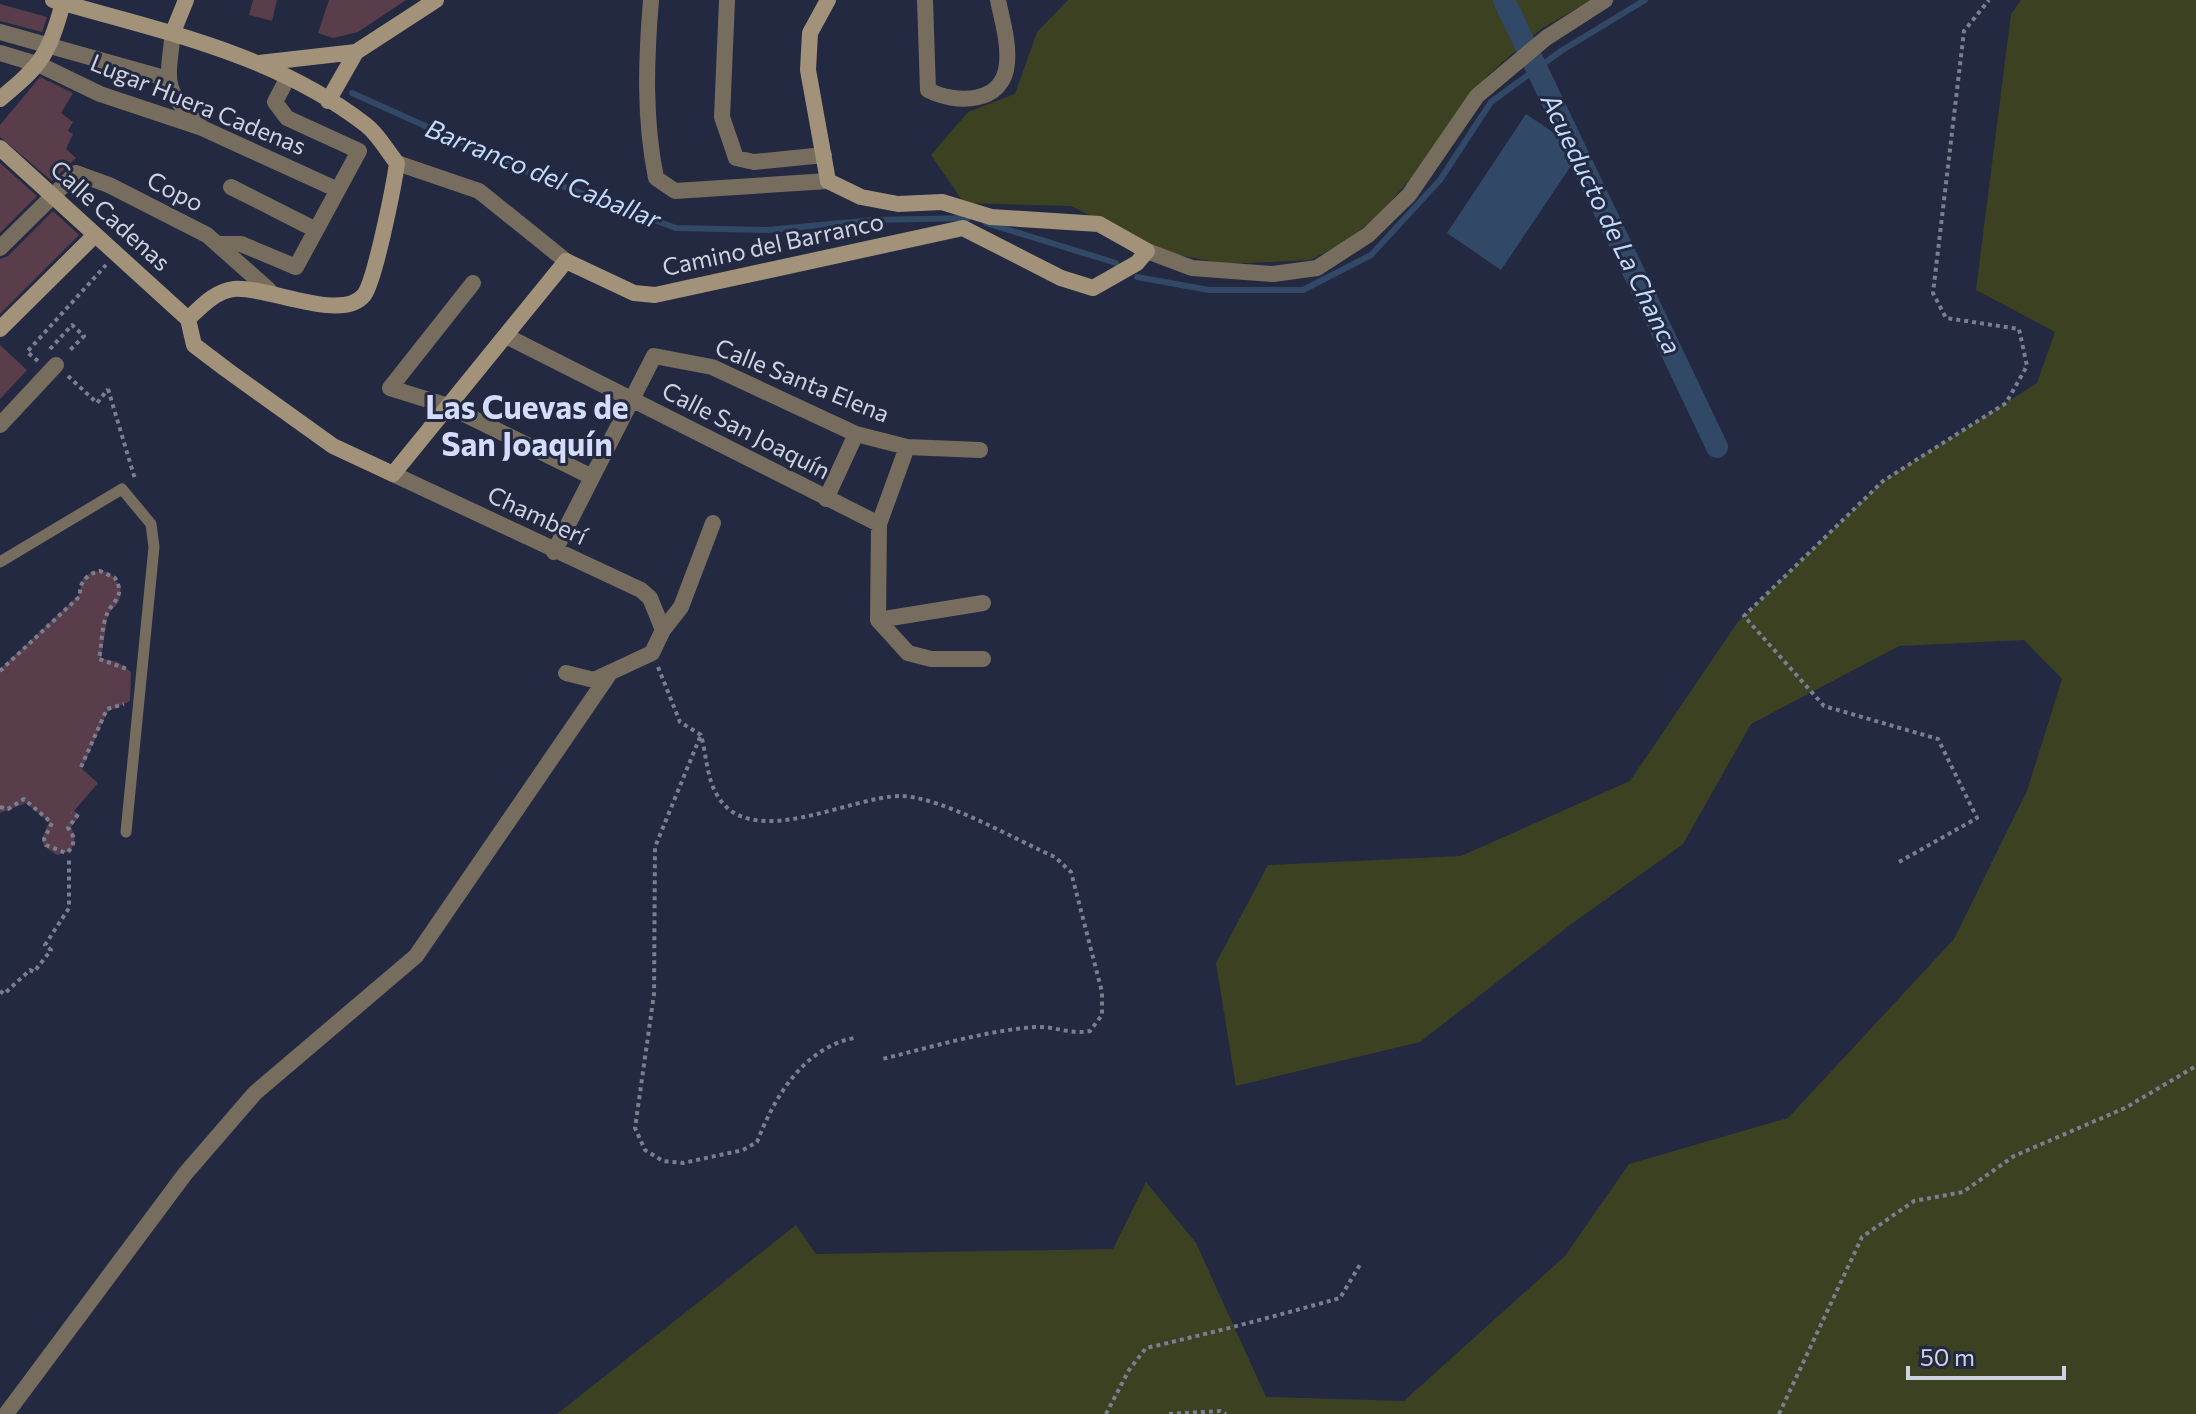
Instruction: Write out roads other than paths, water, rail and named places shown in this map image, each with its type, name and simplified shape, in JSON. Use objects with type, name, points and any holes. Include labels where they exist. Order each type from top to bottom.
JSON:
[{"type":"street","points":[[186,0],[173,32],[168,79],[171,96],[202,128]]},
{"type":"street","points":[[259,63],[356,52],[436,0]]},
{"type":"street","points":[[651,0],[646,68],[649,145],[656,178],[675,191],[828,181],[861,197],[898,204],[942,202],[991,217],[1099,224],[1142,257],[1192,268],[1273,274],[1317,268],[1368,235],[1409,195],[1477,96],[1546,38],[1605,0]]},
{"type":"street","points":[[727,0],[722,117],[736,158],[754,162],[824,155]]},
{"type":"street","points":[[828,0],[810,33],[808,70],[828,181]]},
{"type":"street","points":[[925,0],[928,90],[947,100],[979,99],[995,89],[1007,67],[998,0]]},
{"type":"street","points":[[0,99],[40,65],[51,47],[58,2],[82,4],[259,63],[369,127],[397,163],[479,191],[566,261],[393,474]]},
{"type":"street","points":[[0,32],[168,79]]},
{"type":"street","points":[[328,101],[356,52]]},
{"type":"street","name":"Lugar Huera Cadenas","points":[[0,53],[40,65],[100,94],[202,128],[338,190]]},
{"type":"street","points":[[217,244],[241,244],[296,267],[359,151],[287,118],[275,102],[287,79]]},
{"type":"street","name":"Calle Cadenas","points":[[0,148],[188,319]]},
{"type":"street","points":[[188,319],[211,298],[232,289],[269,290],[313,304],[351,306],[366,294],[393,194],[397,163]]},
{"type":"street","name":"Copo","points":[[50,196],[76,173],[193,227],[269,290]]},
{"type":"street","points":[[231,187],[316,230]]},
{"type":"street","points":[[0,248],[50,196]]},
{"type":"street","name":"Camino del Barranco","points":[[566,261],[634,293],[655,295],[963,228],[1061,278],[1093,288],[1112,280],[1142,257]]},
{"type":"street","points":[[0,329],[95,235]]},
{"type":"street","points":[[473,283],[390,388],[448,406],[592,477]]},
{"type":"street","name":"Chamberí","points":[[188,319],[194,345],[333,446],[554,552],[641,590],[650,598],[663,630]]},
{"type":"street","name":"Calle San Joaquín","points":[[506,336],[879,524]]},
{"type":"street","name":"Calle Santa Elena","points":[[632,398],[654,356],[712,367],[856,434],[907,447],[980,450]]},
{"type":"street","points":[[0,425],[56,365]]},
{"type":"street","points":[[554,552],[632,398]]},
{"type":"street","points":[[826,499],[856,434]]},
{"type":"street","points":[[907,447],[879,524],[878,620],[908,653],[931,659],[983,659]]},
{"type":"street","points":[[566,673],[594,680],[652,653],[663,630],[681,607],[713,523]]},
{"type":"street","points":[[878,620],[983,603]]},
{"type":"street","points":[[6,1414],[185,1174],[255,1093],[416,956],[610,673]]},
{"type":"lane","points":[[0,562],[122,489],[151,524],[154,547],[145,667],[126,832]]},
{"type":"water","points":[[1526,114],[1581,151],[1501,270],[1447,233]]},
{"type":"waterway","name":"Acueducto de La Chanca","points":[[1504,0],[1717,447]]},
{"type":"waterway","name":"Barranco del Caballar","points":[[1137,277],[1209,290],[1303,290],[1371,255],[1440,180],[1491,102],[1561,51],[1645,0]]},
{"type":"waterway","name":"Barranco del Caballar","points":[[352,93],[543,179],[676,228],[768,230],[873,220],[968,218]]},
{"type":"waterway","name":"Barranco del Caballar","points":[[986,223],[1116,263]]},
{"type":"district","name":"Las Cuevas de San Joaquín","points":[[527,426]]}]
